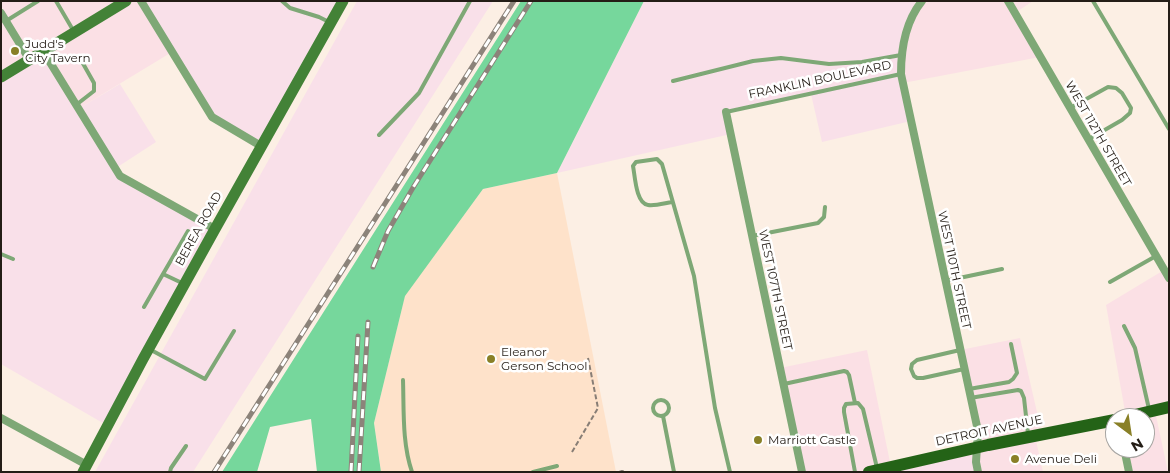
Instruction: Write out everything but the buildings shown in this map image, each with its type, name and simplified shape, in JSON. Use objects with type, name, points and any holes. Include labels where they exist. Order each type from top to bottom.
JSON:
[{"type":"main road","points":[[1,77],[126,1]]},
{"type":"main road","name":"BEREA ROAD","points":[[85,468],[184,284],[343,1]]},
{"type":"main road","points":[[1155,410],[1169,407]]},
{"type":"main road","name":"DETROIT AVENUE","points":[[873,471],[976,447],[1105,422]]},
{"type":"street","points":[[141,1],[212,117],[262,146]]},
{"type":"street","name":"FRANKLIN BOULEVARD","points":[[901,74],[901,55],[904,38],[911,20],[922,1]]},
{"type":"street","name":"WEST 112TH STREET","points":[[1008,1],[1169,278]]},
{"type":"street","points":[[1,13],[29,60]]},
{"type":"street","points":[[43,51],[120,176],[215,229]]},
{"type":"street","name":"WEST 110TH STREET","points":[[901,74],[978,431],[976,447],[978,472]]},
{"type":"street","name":"WEST 107TH STREET","points":[[726,112],[802,472]]},
{"type":"street","points":[[1,418],[85,468]]},
{"type":"street","points":[[1126,458],[1129,472]]},
{"type":"lane","points":[[6,21],[38,1]]},
{"type":"lane","points":[[56,1],[74,32]]},
{"type":"lane","points":[[282,1],[290,8],[319,16],[331,23]]},
{"type":"lane","points":[[379,135],[419,93],[470,1]]},
{"type":"lane","points":[[1093,1],[1169,130]]},
{"type":"lane","points":[[673,81],[753,61],[781,58],[829,64],[862,62],[901,55]]},
{"type":"lane","points":[[76,104],[94,91],[94,82],[81,60]]},
{"type":"lane","name":"FRANKLIN BOULEVARD","points":[[726,112],[901,74]]},
{"type":"lane","points":[[1070,108],[1108,87],[1116,88],[1122,93],[1130,108],[1130,113],[1122,120],[1088,140]]},
{"type":"lane","points":[[672,202],[649,205],[644,204],[639,199],[633,166],[636,162],[657,159],[662,164],[694,276],[715,408],[730,472]]},
{"type":"lane","points":[[752,236],[818,222],[824,217],[825,207]]},
{"type":"lane","points":[[144,307],[188,231]]},
{"type":"lane","points":[[1,254],[13,259]]},
{"type":"lane","points":[[1110,282],[1156,256]]},
{"type":"lane","points":[[945,281],[1002,269]]},
{"type":"lane","points":[[163,274],[184,284]]},
{"type":"lane","points":[[1124,326],[1135,348],[1148,408]]},
{"type":"lane","points":[[149,349],[204,379],[234,331]]},
{"type":"lane","points":[[968,389],[1009,382],[1013,379],[1017,373],[1011,344]]},
{"type":"lane","points":[[960,350],[917,360],[912,364],[911,368],[914,376],[918,378],[964,369]]},
{"type":"lane","points":[[784,384],[844,371],[849,375],[855,403]]},
{"type":"lane","points":[[403,380],[406,447],[412,472]]},
{"type":"lane","points":[[970,398],[1018,390],[1022,391],[1029,436]]},
{"type":"lane","points":[[656,401],[666,401],[669,405],[668,413],[663,416],[655,414],[653,409],[656,401]]},
{"type":"lane","points":[[855,472],[844,408],[846,404],[855,403],[858,403],[863,409],[873,471]]},
{"type":"lane","points":[[663,416],[674,472]]},
{"type":"lane","points":[[170,472],[186,446]]},
{"type":"lane","points":[[533,472],[557,466]]},
{"type":"path","points":[[572,452],[598,408],[588,358]]},
{"type":"path","points":[[619,472],[626,472]]},
{"type":"shaded area","points":[[1,1],[141,1],[172,52],[78,109],[1,77]]},
{"type":"shaded area","points":[[141,1],[343,1],[261,146],[212,117]]},
{"type":"shaded area","points":[[357,1],[493,1],[193,472],[95,472]]},
{"type":"shaded area","points":[[644,1],[923,1],[919,5],[901,55],[911,121],[822,142],[811,94],[727,112],[731,134],[557,173]]},
{"type":"shaded area","points":[[923,1],[1033,1],[1015,13],[1040,57],[903,83],[904,38]]},
{"type":"shaded area","points":[[43,51],[78,109],[120,84],[156,142],[116,168],[120,176],[215,229],[108,426],[1,364],[1,77]]},
{"type":"shaded area","name":"Eleanor Gerson School","points":[[557,173],[616,472],[381,472],[374,423],[405,295],[483,189]]},
{"type":"shaded area","points":[[1164,270],[1169,278],[1169,407],[1155,411],[1155,408],[1124,408],[1106,305]]},
{"type":"shaded area","points":[[1020,338],[1042,434],[1035,436],[1043,472],[980,472],[970,398],[960,350]]},
{"type":"shaded area","points":[[867,350],[891,467],[869,472],[802,472],[780,368]]},
{"type":"shaded area","points":[[1155,411],[1168,472],[1129,472],[1126,458],[1155,458]]},
{"type":"shaded area","points":[[976,447],[980,472],[869,472]]},
{"type":"green space","points":[[521,1],[644,1],[557,173],[483,189],[405,296],[374,423],[381,472],[317,472],[311,419],[270,427],[257,472],[222,472]]},
{"type":"railway","points":[[214,472],[514,1]]},
{"type":"railway","points":[[373,267],[388,231],[414,186],[531,1]]},
{"type":"railway","points":[[359,472],[368,322]]},
{"type":"railway","points":[[351,472],[358,336]]},
{"type":"place","name":"Judd's City Tavern","points":[[15,51]]},
{"type":"place","name":"Eleanor Gerson School","points":[[491,359]]},
{"type":"place","name":"Marriott Castle","points":[[758,440]]},
{"type":"place","name":"Avenue Deli","points":[[1015,459]]}]
